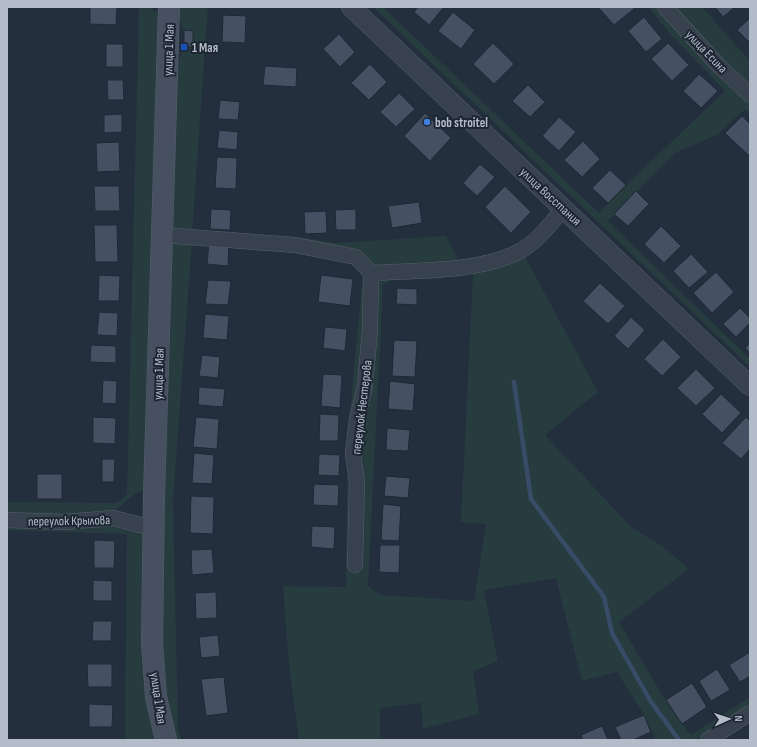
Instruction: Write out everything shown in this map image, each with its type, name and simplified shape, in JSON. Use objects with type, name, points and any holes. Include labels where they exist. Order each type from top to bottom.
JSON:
[{"type":"main road","name":"улица 1 Мая","points":[[166,740],[156,697],[152,644],[169,7]]},
{"type":"street","name":"улица Восстания","points":[[351,7],[750,386]]},
{"type":"street","name":"улица Есина","points":[[665,7],[718,64],[750,95]]},
{"type":"street","points":[[162,235],[295,246],[356,258],[371,273],[443,269],[491,263],[519,252],[541,235],[564,208]]},
{"type":"street","name":"переулок Нестерова","points":[[355,565],[357,483],[354,453],[357,419],[365,386],[370,329],[371,273]]},
{"type":"street","name":"переулок Крылова","points":[[7,520],[65,522],[114,518],[154,527]]},
{"type":"street","points":[[708,740],[750,713]]},
{"type":"green space","points":[[139,7],[152,7],[152,11],[157,11],[161,22],[149,488],[136,493],[113,512],[64,516],[7,514],[7,502],[117,503],[127,494]]},
{"type":"green space","points":[[176,7],[208,7],[192,233],[169,230],[175,69],[184,47],[193,47],[193,31],[184,30]]},
{"type":"green space","points":[[373,7],[383,7],[599,213],[626,185],[725,91],[669,33],[649,7],[658,7],[750,102],[750,114],[745,109],[718,134],[675,153],[608,221],[750,359],[750,367]]},
{"type":"green space","points":[[672,7],[702,7],[750,61],[750,87]]},
{"type":"green space","points":[[200,231],[304,238],[335,243],[446,236],[459,262],[374,268]]},
{"type":"green space","points":[[170,240],[192,241],[173,500],[178,729],[181,740],[174,740],[166,710],[159,651]]},
{"type":"green space","points":[[525,257],[598,392],[545,435],[632,528],[662,546],[689,569],[619,622],[653,680],[691,735],[750,697],[750,704],[695,740],[656,740],[644,715],[617,672],[582,681],[556,578],[484,590],[498,661],[473,671],[479,714],[423,729],[421,703],[380,708],[380,740],[299,740],[289,665],[283,586],[346,587],[348,439],[363,276],[355,261],[367,275],[357,454],[375,288],[381,279],[493,268]],"holes":[[[473,273],[461,522],[486,524],[474,601],[380,595],[368,586],[383,285],[392,280]]]},
{"type":"green space","points":[[115,525],[147,534],[160,740],[125,740],[127,534],[7,530],[7,526]]},
{"type":"building","points":[[90,7],[117,7],[116,25],[90,24]]},
{"type":"building","points":[[418,7],[444,7],[429,25],[414,12]]},
{"type":"building","points":[[598,7],[634,7],[635,8],[614,25]]},
{"type":"building","points":[[715,7],[735,7],[723,17]]},
{"type":"building","points":[[453,12],[475,30],[461,49],[438,31]]},
{"type":"building","points":[[223,15],[246,16],[245,43],[222,42]]},
{"type":"building","points":[[644,17],[662,39],[646,52],[628,31]]},
{"type":"building","points":[[750,18],[750,43],[737,30]]},
{"type":"building","points":[[184,30],[193,31],[193,48],[184,47]]},
{"type":"building","points":[[339,34],[355,52],[340,67],[323,49]]},
{"type":"building","points":[[493,43],[514,64],[494,84],[473,64]]},
{"type":"building","points":[[668,43],[689,65],[672,81],[651,59]]},
{"type":"building","points":[[106,44],[123,44],[123,67],[106,67]]},
{"type":"building","points":[[370,64],[387,82],[369,100],[351,83]]},
{"type":"building","points":[[265,66],[297,68],[296,87],[263,85]]},
{"type":"building","points":[[699,74],[718,91],[701,108],[683,91]]},
{"type":"building","points":[[107,80],[123,80],[124,100],[108,100]]},
{"type":"building","points":[[528,85],[545,102],[530,117],[512,101]]},
{"type":"building","points":[[399,93],[415,109],[396,127],[380,112]]},
{"type":"building","points":[[220,100],[240,102],[238,120],[218,119]]},
{"type":"building","points":[[425,113],[451,138],[430,161],[404,136]]},
{"type":"building","points":[[122,114],[122,132],[104,133],[104,115]]},
{"type":"building","points":[[742,116],[750,124],[750,153],[748,155],[725,133]]},
{"type":"building","points":[[559,117],[576,132],[559,151],[542,136]]},
{"type":"building","points":[[219,130],[238,132],[237,150],[217,148]]},
{"type":"building","points":[[583,141],[600,159],[582,177],[564,160]]},
{"type":"building","points":[[119,142],[120,171],[97,172],[96,143]]},
{"type":"building","points":[[217,157],[237,158],[236,189],[215,188]]},
{"type":"building","points":[[480,164],[495,177],[477,196],[463,183]]},
{"type":"building","points":[[610,170],[626,185],[608,203],[592,188]]},
{"type":"building","points":[[94,186],[119,186],[120,211],[95,211]]},
{"type":"building","points":[[505,186],[531,212],[511,233],[485,207]]},
{"type":"building","points":[[636,191],[649,204],[628,226],[614,214]]},
{"type":"building","points":[[419,202],[422,223],[392,228],[388,206]]},
{"type":"building","points":[[211,209],[231,210],[230,230],[210,229]]},
{"type":"building","points":[[356,209],[356,230],[336,230],[335,210]]},
{"type":"building","points":[[326,211],[327,233],[305,234],[304,212]]},
{"type":"building","points":[[94,225],[117,225],[118,262],[95,262]]},
{"type":"building","points":[[661,226],[681,246],[664,263],[644,244]]},
{"type":"building","points":[[209,242],[229,243],[228,266],[207,264]]},
{"type":"building","points":[[691,254],[708,272],[689,288],[673,271]]},
{"type":"building","points":[[716,272],[734,292],[712,313],[693,293]]},
{"type":"building","points":[[99,275],[120,276],[119,301],[98,301]]},
{"type":"building","points":[[321,275],[353,279],[350,306],[318,302]]},
{"type":"building","points":[[208,280],[231,281],[228,305],[205,304]]},
{"type":"building","points":[[600,283],[625,306],[608,324],[583,301]]},
{"type":"building","points":[[397,288],[417,289],[417,305],[396,304]]},
{"type":"building","points":[[740,308],[750,318],[750,323],[736,337],[723,324]]},
{"type":"building","points":[[99,312],[118,313],[117,336],[97,335]]},
{"type":"building","points":[[205,314],[229,316],[227,340],[203,338]]},
{"type":"building","points":[[631,317],[645,330],[628,349],[614,336]]},
{"type":"building","points":[[325,327],[347,329],[345,351],[323,348]]},
{"type":"building","points":[[663,339],[681,357],[662,376],[644,359]]},
{"type":"building","points":[[394,340],[417,341],[415,377],[392,376]]},
{"type":"building","points":[[750,343],[750,353],[745,348]]},
{"type":"building","points":[[91,345],[116,346],[116,363],[90,362]]},
{"type":"building","points":[[202,355],[220,357],[218,378],[199,376]]},
{"type":"building","points":[[696,369],[715,388],[696,406],[677,388]]},
{"type":"building","points":[[323,374],[342,375],[340,408],[321,406]]},
{"type":"building","points":[[103,380],[117,381],[116,404],[102,403]]},
{"type":"building","points":[[390,381],[415,384],[413,411],[388,409]]},
{"type":"building","points":[[199,387],[225,389],[223,407],[198,405]]},
{"type":"building","points":[[721,394],[741,413],[722,433],[702,414]]},
{"type":"building","points":[[320,414],[339,415],[338,441],[319,441]]},
{"type":"building","points":[[93,417],[116,418],[115,444],[93,443]]},
{"type":"building","points":[[196,417],[219,419],[217,449],[193,447]]},
{"type":"building","points":[[746,417],[750,421],[750,449],[741,459],[722,443]]},
{"type":"building","points":[[387,428],[410,430],[408,451],[386,450]]},
{"type":"building","points":[[194,453],[214,455],[212,484],[192,483]]},
{"type":"building","points":[[319,454],[340,455],[339,476],[318,475]]},
{"type":"building","points":[[102,459],[115,459],[114,482],[102,482]]},
{"type":"building","points":[[37,474],[62,474],[62,499],[37,499]]},
{"type":"building","points":[[386,476],[410,478],[408,498],[384,496]]},
{"type":"building","points":[[314,484],[339,485],[338,506],[313,505]]},
{"type":"building","points":[[191,496],[214,497],[213,534],[190,533]]},
{"type":"building","points":[[383,504],[401,506],[399,541],[381,540]]},
{"type":"building","points":[[312,526],[335,527],[334,549],[311,547]]},
{"type":"building","points":[[94,540],[115,541],[114,568],[94,568]]},
{"type":"building","points":[[380,545],[400,545],[399,573],[379,572]]},
{"type":"building","points":[[212,549],[214,573],[192,575],[191,550]]},
{"type":"building","points":[[93,580],[112,581],[112,601],[93,601]]},
{"type":"building","points":[[216,592],[217,618],[196,619],[195,593]]},
{"type":"building","points":[[93,621],[112,621],[111,641],[92,641]]},
{"type":"building","points":[[218,635],[220,656],[201,658],[199,637]]},
{"type":"building","points":[[750,652],[750,676],[740,682],[729,665]]},
{"type":"building","points":[[87,664],[112,664],[112,687],[88,687]]},
{"type":"building","points":[[717,669],[730,690],[711,701],[699,681]]},
{"type":"building","points":[[224,677],[228,713],[206,716],[201,679]]},
{"type":"building","points":[[692,683],[707,707],[682,724],[666,700]]},
{"type":"building","points":[[89,704],[113,705],[112,727],[89,727]]},
{"type":"building","points":[[644,715],[651,732],[633,740],[621,740],[615,727]]},
{"type":"building","points":[[602,726],[608,740],[583,740],[581,735]]},
{"type":"waterway","points":[[514,382],[531,499],[604,597],[612,633],[651,702],[679,740]]},
{"type":"place","name":"1 Мая","points":[[184,47]]},
{"type":"place","name":"bob stroitel","points":[[427,122]]}]
